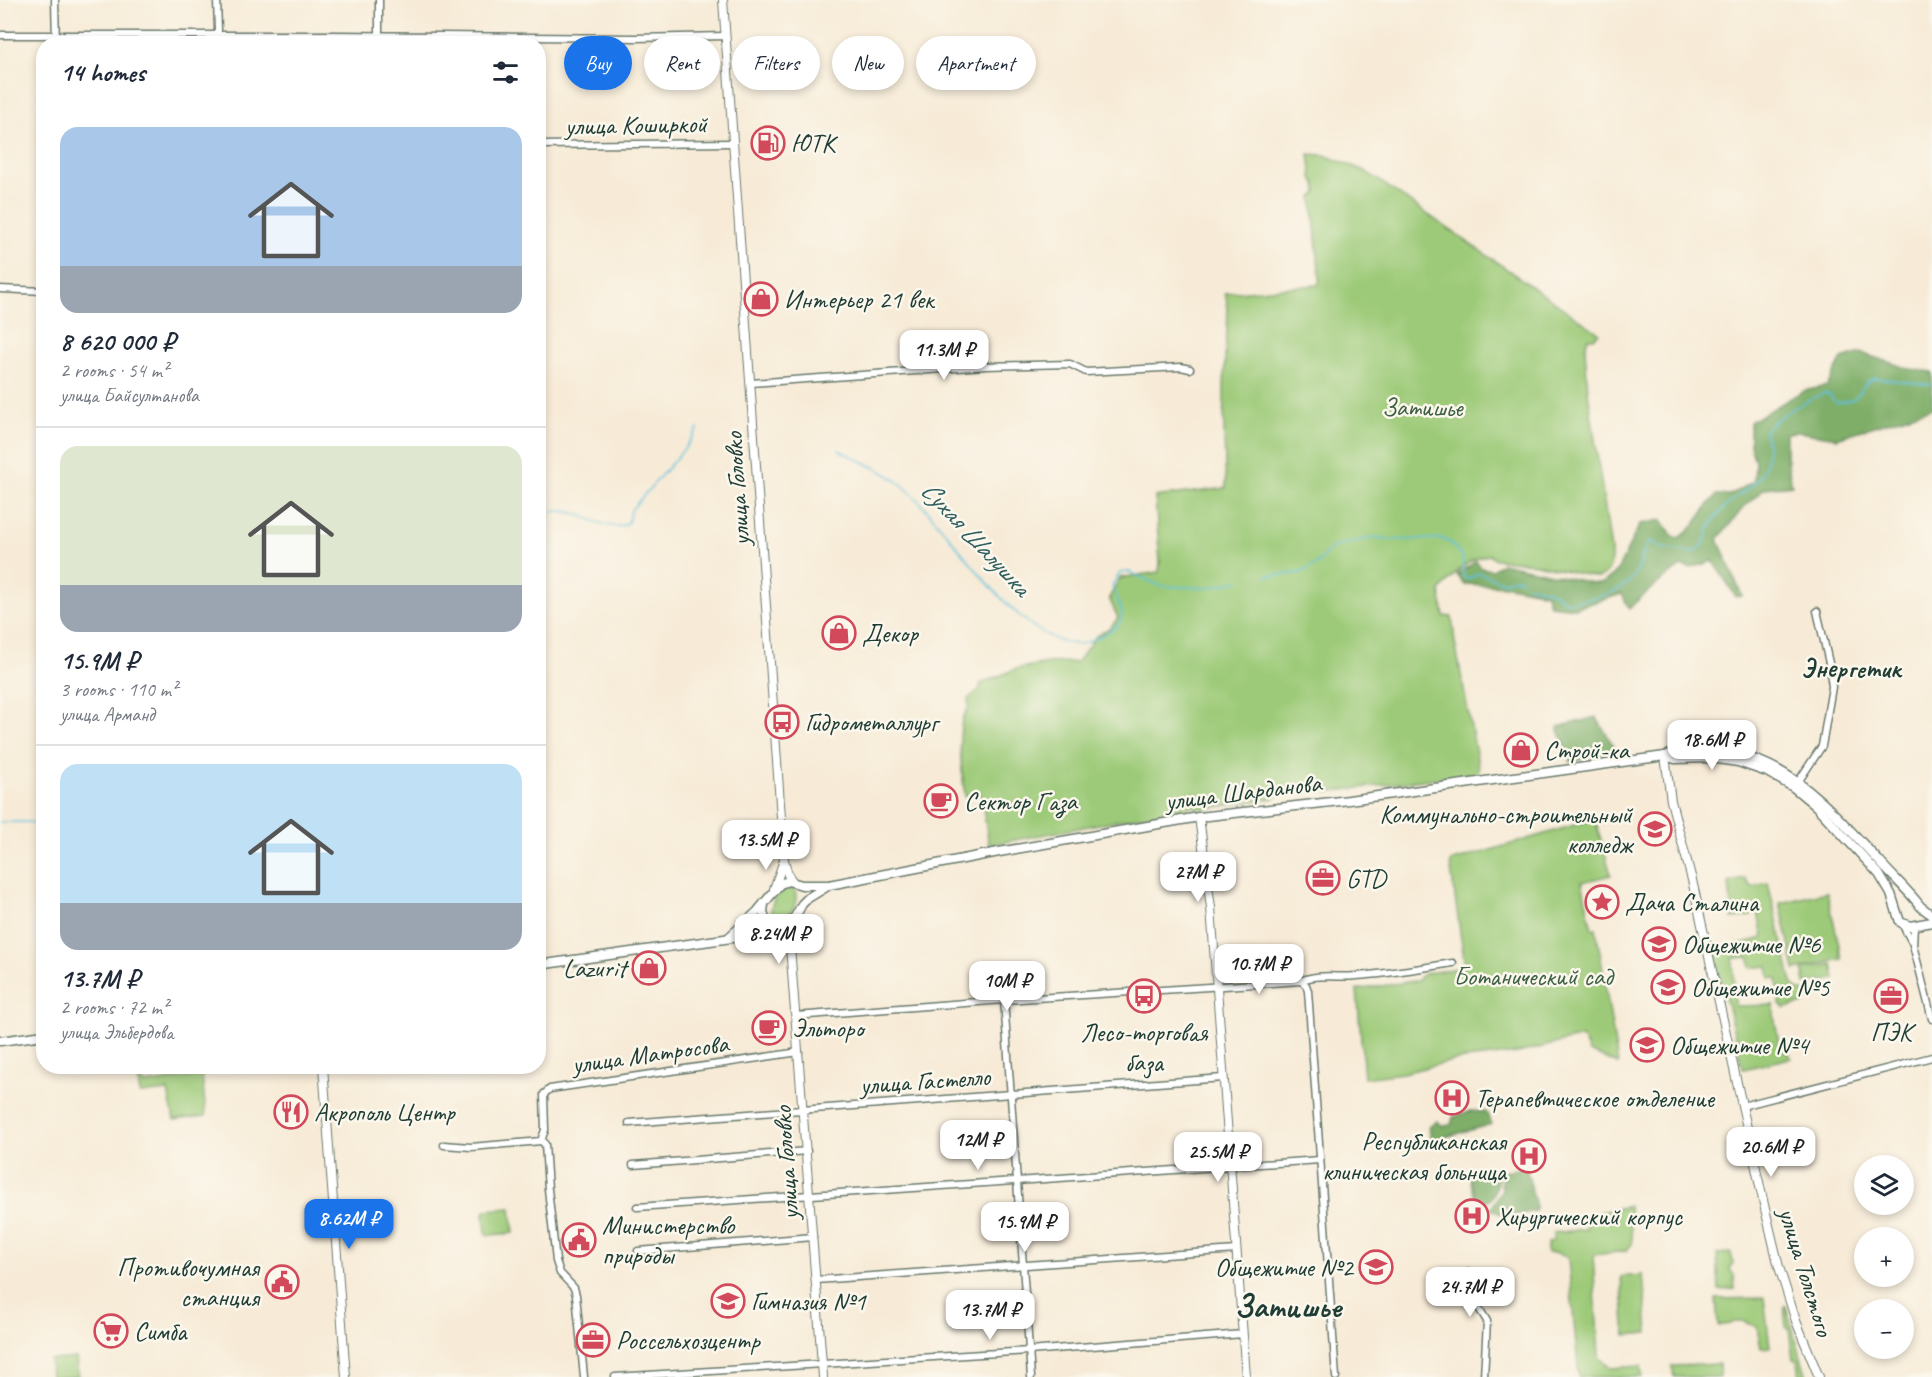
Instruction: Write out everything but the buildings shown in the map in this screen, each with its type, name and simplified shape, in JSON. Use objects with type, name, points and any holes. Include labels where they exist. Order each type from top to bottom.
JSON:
[{"type":"main road","name":"улица Шарданова","points":[[830,885],[977,856],[1199,818],[1348,800],[1665,756],[1675,751],[1711,750],[1764,761],[1798,782],[1820,800],[1919,905],[1932,915]]},
{"type":"main road","name":"улица Шарданова","points":[[1665,756],[1675,759],[1694,757],[1727,760],[1756,767],[1779,778],[1816,806],[1879,874],[1899,917]]},
{"type":"main road","points":[[728,938],[765,904],[774,889],[784,882],[830,885]]},
{"type":"main road","points":[[795,883],[802,892],[802,904]]},
{"type":"main road","points":[[546,964],[728,938],[780,928],[795,917],[808,898],[830,885]]},
{"type":"main road","points":[[1915,925],[1923,915],[1919,905],[1910,900],[1903,902],[1899,907],[1899,917],[1907,926],[1915,925],[1932,922]]},
{"type":"main road","points":[[765,904],[766,922],[780,928]]},
{"type":"main road","points":[[0,1041],[36,1036]]},
{"type":"street","points":[[55,0],[56,36]]},
{"type":"street","points":[[216,35],[218,30],[217,0]]},
{"type":"street","points":[[379,0],[379,35]]},
{"type":"street","name":"улица Головко","points":[[723,0],[784,860]]},
{"type":"street","points":[[0,35],[464,36]]},
{"type":"street","points":[[546,37],[725,36]]},
{"type":"street","name":"улица Коширкой","points":[[546,145],[733,143]]},
{"type":"street","points":[[0,289],[36,291]]},
{"type":"street","points":[[750,383],[985,366],[1070,364],[1086,372],[1181,367],[1190,369]]},
{"type":"street","points":[[1798,782],[1822,746],[1832,687],[1817,611]]},
{"type":"street","name":"улица Толстого","points":[[1665,756],[1671,801],[1692,880],[1779,1267],[1796,1321],[1818,1377]]},
{"type":"street","points":[[1199,818],[1211,909],[1246,1377]]},
{"type":"street","points":[[784,860],[788,875],[795,883]]},
{"type":"street","points":[[774,889],[784,860]]},
{"type":"street","points":[[790,946],[795,917]]},
{"type":"street","points":[[1899,917],[1913,945],[1932,1019]]},
{"type":"street","points":[[1913,945],[1915,925]]},
{"type":"street","points":[[780,928],[790,946]]},
{"type":"street","name":"улица Головко","points":[[790,946],[824,1377]]},
{"type":"street","points":[[796,1016],[1301,981],[1309,978],[1354,976],[1453,963]]},
{"type":"street","points":[[1301,981],[1306,985],[1308,991],[1336,1377]]},
{"type":"street","points":[[1004,1000],[1031,1377]]},
{"type":"street","name":"улица Матросова","points":[[584,1377],[574,1288],[558,1269],[545,1144],[541,1141],[545,1130],[544,1094],[550,1089],[799,1052]]},
{"type":"street","points":[[1742,1106],[1932,1057]]},
{"type":"street","points":[[324,1074],[346,1377]]},
{"type":"street","name":"улица Гастелло","points":[[629,1123],[1223,1078]]},
{"type":"street","points":[[444,1145],[471,1147],[541,1141]]},
{"type":"street","points":[[633,1165],[807,1151]]},
{"type":"street","points":[[637,1207],[1320,1160]]},
{"type":"street","points":[[638,1251],[813,1237]]},
{"type":"street","points":[[816,1280],[1236,1251]]},
{"type":"street","points":[[1469,1272],[1475,1302],[1487,1321],[1484,1377]]},
{"type":"street","points":[[615,1377],[1029,1351],[1243,1334]]},
{"type":"green space","name":"Затишье","points":[[1309,154],[1324,155],[1365,171],[1599,333],[1594,338],[1588,338],[1585,349],[1588,392],[1611,550],[1611,564],[1608,571],[1598,578],[1536,564],[1496,559],[1489,555],[1468,563],[1440,591],[1444,616],[1452,617],[1478,773],[1328,792],[1323,785],[1303,787],[1284,791],[1273,798],[1197,810],[1195,806],[989,845],[981,795],[965,797],[960,737],[964,715],[969,708],[968,699],[980,689],[980,684],[1016,669],[1048,663],[1077,662],[1096,636],[1111,627],[1118,618],[1109,598],[1120,578],[1159,572],[1155,497],[1226,488],[1224,394],[1228,319],[1225,293],[1318,285],[1320,279],[1312,197],[1317,193],[1316,183],[1312,178]]},
{"type":"green space","points":[[1861,353],[1910,369],[1932,372],[1932,408],[1837,438],[1798,432],[1786,433],[1786,456],[1792,485],[1765,488],[1744,507],[1718,539],[1742,596],[1736,597],[1713,561],[1690,568],[1681,566],[1629,609],[1622,594],[1575,608],[1549,605],[1546,593],[1509,586],[1464,584],[1457,575],[1476,561],[1481,568],[1492,570],[1502,563],[1592,583],[1603,583],[1617,571],[1640,524],[1662,520],[1672,535],[1677,538],[1689,531],[1717,495],[1730,495],[1754,481],[1755,462],[1750,445],[1750,422],[1803,391],[1827,386],[1842,359]]},
{"type":"green space","points":[[1596,717],[1616,750],[1571,762],[1558,727]]},
{"type":"green space","name":"Ботанический сад","points":[[1595,819],[1611,875],[1582,882],[1592,929],[1596,928],[1618,1064],[1589,1052],[1582,1037],[1518,1053],[1457,1060],[1403,1073],[1364,1078],[1357,990],[1419,980],[1419,977],[1427,973],[1465,967],[1450,862]]},
{"type":"green space","points":[[1745,879],[1752,887],[1768,883],[1792,983],[1798,990],[1809,993],[1803,1004],[1784,1008],[1780,1004],[1777,978],[1770,978],[1768,966],[1751,968],[1749,957],[1733,958],[1735,1006],[1774,1005],[1780,1049],[1789,1053],[1791,1058],[1743,1069],[1714,951],[1763,938],[1758,912],[1751,913],[1751,916],[1732,918],[1729,882]]},
{"type":"green space","points":[[788,887],[795,890],[795,905],[790,914],[776,921],[771,916],[773,902],[780,892]]},
{"type":"green space","points":[[1827,892],[1842,959],[1795,970],[1780,903]]},
{"type":"green space","points":[[1832,964],[1835,979],[1805,984],[1803,969]]},
{"type":"green space","points":[[202,1075],[206,1116],[174,1120],[168,1091],[140,1094],[138,1079],[146,1084]]},
{"type":"green space","points":[[1470,1111],[1486,1112],[1492,1124],[1431,1141],[1429,1127],[1437,1121],[1443,1126],[1451,1125],[1453,1117]]},
{"type":"green space","points":[[1523,1168],[1527,1171],[1535,1211],[1505,1217],[1508,1210],[1505,1208],[1500,1214],[1491,1209],[1502,1189],[1503,1171]]},
{"type":"green space","points":[[1500,1173],[1492,1197],[1484,1203],[1476,1201],[1469,1176]]},
{"type":"green space","points":[[1629,1206],[1632,1244],[1626,1251],[1593,1255],[1599,1357],[1610,1368],[1641,1366],[1642,1377],[1579,1377],[1568,1258],[1558,1253],[1547,1253],[1547,1243],[1553,1241],[1554,1233],[1586,1229],[1589,1218],[1596,1213]]},
{"type":"green space","points":[[511,1208],[514,1233],[486,1234],[484,1213],[486,1210]]},
{"type":"green space","points":[[1731,1253],[1733,1264],[1730,1270],[1734,1275],[1735,1289],[1719,1290],[1717,1254]]},
{"type":"green space","points":[[1643,1275],[1648,1333],[1626,1335],[1621,1277]]},
{"type":"green space","points":[[1764,1298],[1770,1347],[1761,1348],[1757,1327],[1743,1321],[1733,1321],[1730,1324],[1718,1326],[1716,1299]]},
{"type":"green space","points":[[1784,1306],[1786,1306],[1807,1377],[1800,1377],[1798,1360],[1793,1359]]},
{"type":"green space","points":[[76,1358],[78,1377],[51,1377],[50,1360]]},
{"type":"green space","points":[[1719,1364],[1720,1377],[1674,1377],[1672,1366]]},
{"type":"waterway","name":"Сухая Шалушка","points":[[1527,586],[1548,590],[1567,602],[1587,599],[1616,591],[1624,586],[1637,571],[1645,548],[1650,541],[1662,548],[1693,553],[1705,542],[1709,528],[1722,510],[1760,476],[1765,465],[1767,450],[1765,430],[1778,418],[1824,393],[1830,395],[1837,403],[1854,399],[1868,381],[1875,378],[1932,385]]},
{"type":"waterway","name":"Сухая Шалушка","points":[[546,509],[551,512],[571,513],[610,526],[628,523],[631,510],[685,448],[698,429]]},
{"type":"waterway","name":"Сухая Шалушка","points":[[839,450],[884,472],[901,484],[926,509],[1008,605],[1031,625],[1054,638],[1082,644],[1107,633],[1118,625],[1122,613],[1112,586],[1120,573],[1129,572],[1161,586],[1209,588],[1240,580]]},
{"type":"waterway","name":"Сухая Шалушка","points":[[1266,576],[1300,573],[1317,564],[1329,550],[1336,546],[1376,537],[1387,540],[1442,539],[1451,543],[1463,558],[1463,577],[1468,579],[1479,573],[1503,582],[1515,578],[1522,580]]},
{"type":"waterway","name":"Сухая Шалушка","points":[[0,822],[36,823]]},
{"type":"place","name":"ЮТК","points":[[768,143]]},
{"type":"place","name":"Интерьер 21 век","points":[[761,299]]},
{"type":"place","name":"Декор","points":[[839,633]]},
{"type":"place","name":"Гидрометаллург","points":[[782,722]]},
{"type":"place","name":"Строй-ка","points":[[1521,750]]},
{"type":"place","name":"Сектор Газа","points":[[941,801]]},
{"type":"place","name":"Коммунально-строительный колледж","points":[[1655,829]]},
{"type":"place","name":"GTD","points":[[1323,878]]},
{"type":"place","name":"Дача Сталина","points":[[1602,902]]},
{"type":"place","name":"Общежитие №6","points":[[1659,944]]},
{"type":"place","name":"Lazurit","points":[[649,968]]},
{"type":"place","name":"Общежитие №5","points":[[1668,987]]},
{"type":"place","name":"Лесо-торговая база","points":[[1144,996]]},
{"type":"place","name":"ПЭК","points":[[1891,996]]},
{"type":"place","name":"Эльторо","points":[[769,1028]]},
{"type":"place","name":"Общежитие №4","points":[[1647,1045]]},
{"type":"place","name":"Терапевтическое отделение","points":[[1452,1098]]},
{"type":"place","name":"Акрополь Центр","points":[[291,1112]]},
{"type":"place","name":"Республиканская клиническая больница","points":[[1529,1156]]},
{"type":"place","name":"Хирургический корпус","points":[[1472,1216]]},
{"type":"place","name":"Министерство природы","points":[[579,1240]]},
{"type":"place","name":"Общежитие №2","points":[[1376,1267]]},
{"type":"place","name":"Противочумная станция","points":[[282,1282]]},
{"type":"place","name":"Гимназия №1","points":[[728,1301]]},
{"type":"place","name":"Симба","points":[[111,1331]]},
{"type":"place","name":"Россельхозцентр","points":[[593,1340]]},
{"type":"district","name":"Энергетик","points":[[1851,668]]},
{"type":"district","name":"Затишье","points":[[1288,1306]]}]
